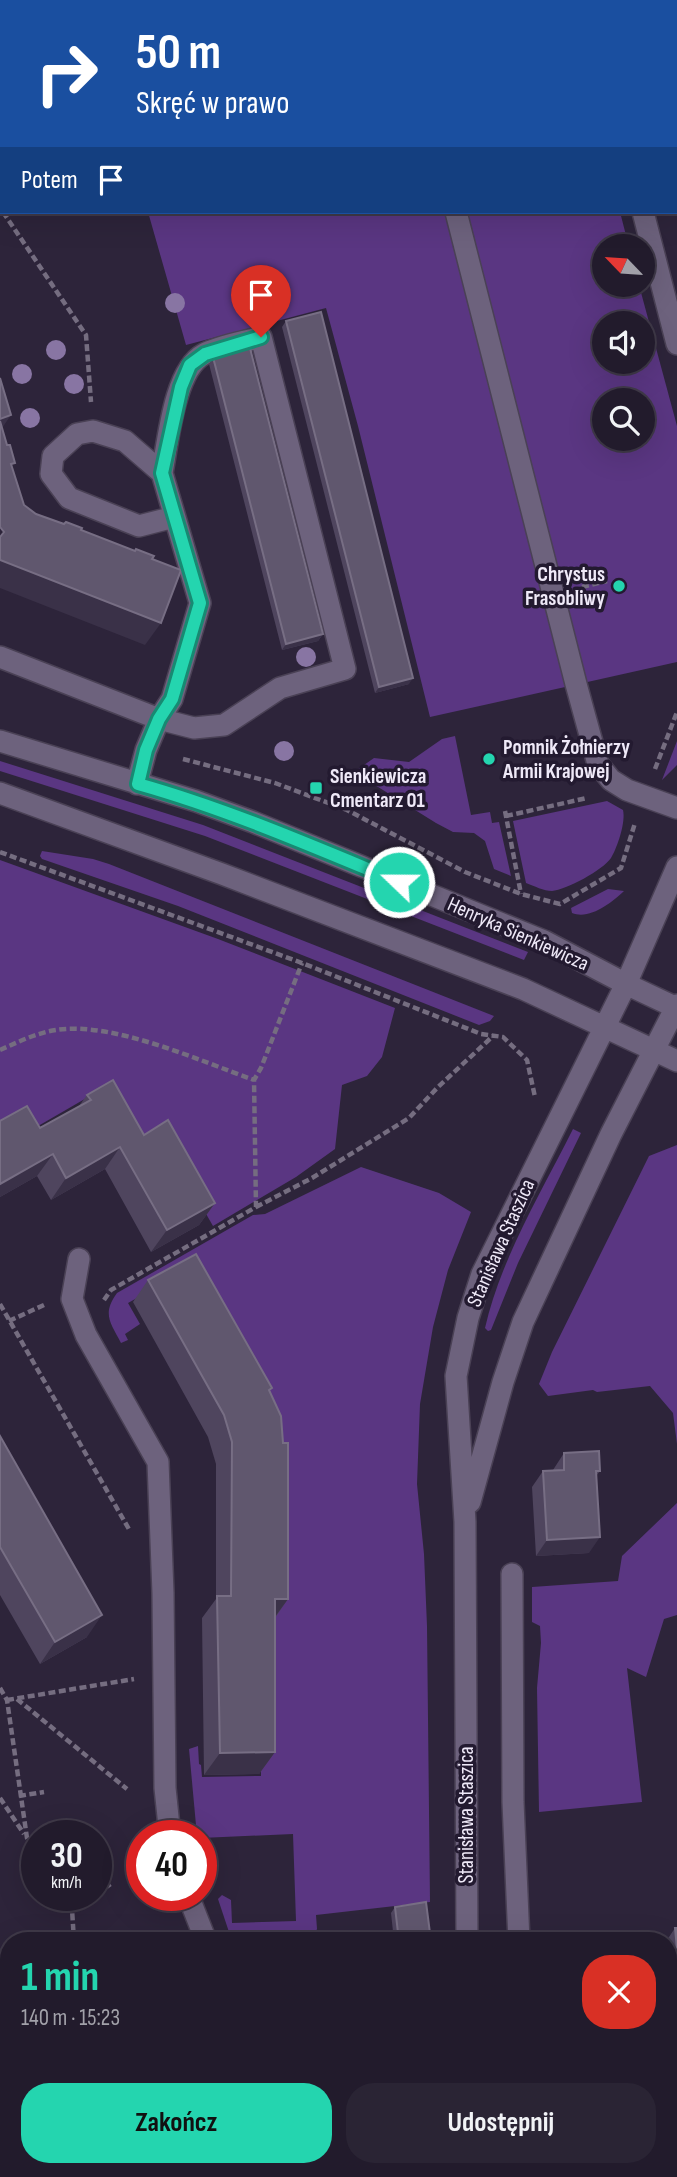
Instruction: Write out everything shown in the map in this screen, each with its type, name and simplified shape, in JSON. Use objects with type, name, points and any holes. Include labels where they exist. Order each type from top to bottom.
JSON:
[{"type":"street","points":[[457,214],[598,764],[611,779],[627,790],[677,808]]},
{"type":"street","points":[[644,214],[677,344]]},
{"type":"street","points":[[0,657],[159,719],[194,728],[224,724],[280,688],[345,669],[261,337],[205,354],[190,365],[181,387],[162,473],[200,603],[172,699],[159,719],[146,750],[138,784]]},
{"type":"street","points":[[162,473],[125,441],[93,430],[77,435],[53,456],[51,474],[69,498],[139,526],[174,517]]},
{"type":"street","name":"Henryka Sienkiewicza","points":[[0,741],[196,801],[253,822],[544,942],[677,1007]]},
{"type":"street","points":[[0,793],[523,989],[677,1061]]},
{"type":"street","name":"Stanisława Staszica","points":[[467,1932],[465,1522],[456,1376],[468,1318],[482,1274],[626,984],[677,867]]},
{"type":"street","name":"Stanisława Staszica","points":[[465,1522],[503,1382],[523,1322],[611,1134],[677,1007]]},
{"type":"street","points":[[79,1259],[72,1299],[86,1335],[158,1462],[164,1788],[168,1820]]},
{"type":"street","points":[[512,1574],[513,1801],[519,1932]]},
{"type":"street","points":[[194,1911],[202,1932]]},
{"type":"path","points":[[5,214],[86,335],[93,430]]},
{"type":"path","points":[[146,750],[275,783],[347,810],[466,872],[521,894],[560,904],[621,868]]},
{"type":"path","points":[[521,894],[505,813],[592,797]]},
{"type":"path","points":[[0,852],[302,963],[481,1034],[503,1037],[527,1060],[535,1099]]},
{"type":"path","points":[[256,1207],[254,1080],[302,963]]},
{"type":"path","points":[[0,1050],[26,1038],[55,1030],[80,1028],[136,1039],[254,1080]]},
{"type":"path","points":[[102,1310],[103,1302],[111,1290],[312,1178],[409,1118],[493,1036]]},
{"type":"path","points":[[0,1304],[133,1537]]},
{"type":"path","points":[[7,1700],[164,1674]]},
{"type":"path","points":[[0,1688],[7,1700],[24,1820]]},
{"type":"path","points":[[16,1699],[127,1789]]},
{"type":"path","points":[[19,1796],[44,1793]]},
{"type":"path","points":[[0,1798],[21,1829]]},
{"type":"path","points":[[72,1911],[73,1932]]},
{"type":"shaded area","points":[[149,214],[621,214],[626,234],[592,234],[592,298],[643,298],[646,311],[592,311],[592,374],[655,374],[655,344],[677,426],[677,662],[430,717],[326,308],[186,345]]},
{"type":"shaded area","points":[[455,736],[471,815],[490,812],[492,823],[499,822],[511,876],[494,869],[485,841],[474,833],[453,832],[354,772],[374,758],[409,762],[442,739]]},
{"type":"shaded area","points":[[677,741],[677,765],[662,780]]},
{"type":"shaded area","points":[[0,761],[203,825],[528,952],[524,960],[205,836],[0,771]]},
{"type":"shaded area","points":[[607,801],[623,810],[624,815],[618,842],[607,863],[584,879],[558,890],[546,890],[526,883],[513,821]]},
{"type":"shaded area","points":[[42,851],[109,864],[494,1016],[490,1021],[479,1025],[178,906],[42,859]]},
{"type":"shaded area","points":[[0,860],[218,939],[395,1008],[382,1057],[367,1076],[342,1085],[335,1149],[296,1177],[213,1226],[158,1130],[133,1142],[102,1089],[26,1133],[0,1123]]},
{"type":"shaded area","points":[[608,889],[624,891],[593,912],[579,915],[572,913],[571,908]]},
{"type":"shaded area","points":[[573,1129],[581,1133],[518,1263],[491,1330],[488,1331],[485,1328],[492,1302],[511,1251]]},
{"type":"shaded area","points":[[677,1145],[677,1444],[673,1413],[650,1386],[548,1396],[539,1384],[552,1352],[649,1156]]},
{"type":"shaded area","points":[[361,1167],[439,1193],[471,1212],[448,1270],[433,1327],[420,1404],[417,1484],[427,1626],[430,1902],[316,1915],[316,1932],[229,1932],[218,1899],[222,1895],[231,1900],[232,1923],[296,1921],[293,1834],[217,1837],[217,1820],[196,1820],[189,1749],[198,1746],[202,1777],[261,1776],[261,1623],[180,1274],[128,1303],[140,1324],[125,1334],[128,1340],[121,1343],[109,1318],[112,1300],[117,1293],[253,1215],[265,1214]]},
{"type":"shaded area","points":[[677,1503],[677,1615],[664,1619],[646,1677],[627,1668],[642,1802],[539,1812],[537,1688],[541,1643],[540,1626],[532,1622],[532,1587],[618,1581],[622,1556]]},
{"type":"building","points":[[321,312],[413,678],[379,687],[286,321]]},
{"type":"building","points":[[250,348],[323,634],[286,644],[213,357]]},
{"type":"building","points":[[0,378],[11,415],[0,419]]},
{"type":"building","points":[[0,421],[7,445],[10,445],[15,463],[11,464],[24,505],[36,514],[82,528],[81,530],[154,556],[152,559],[181,570],[161,623],[0,560],[0,537],[4,532],[0,527]]},
{"type":"building","points":[[113,1080],[144,1135],[168,1120],[215,1203],[167,1230],[120,1147],[66,1178],[53,1154],[0,1184],[0,1121],[27,1106],[40,1128],[91,1100],[87,1095]]},
{"type":"building","points":[[196,1254],[272,1388],[269,1390],[281,1416],[283,1443],[288,1443],[288,1599],[275,1599],[275,1752],[220,1753],[217,1596],[231,1596],[232,1442],[224,1415],[148,1280]]},
{"type":"building","points":[[0,1436],[102,1615],[55,1642],[0,1547]]},
{"type":"building","points":[[599,1451],[600,1471],[596,1471],[600,1537],[547,1540],[543,1471],[564,1470],[564,1453]]},
{"type":"building","points":[[426,1902],[430,1932],[398,1932],[395,1907]]},
{"type":"place","name":"Chrystus Frasobliwy","points":[[619,586]]},
{"type":"place","name":"Pomnik Żołnierzy Armii Krajowej","points":[[489,759]]},
{"type":"place","name":"Sienkiewicza Cmentarz 01","points":[[316,788]]},
{"type":"route","points":[[261,337],[205,354],[190,365],[181,387],[162,473],[200,603],[172,699],[159,719],[146,750],[138,784],[253,822],[399,882]]}]
